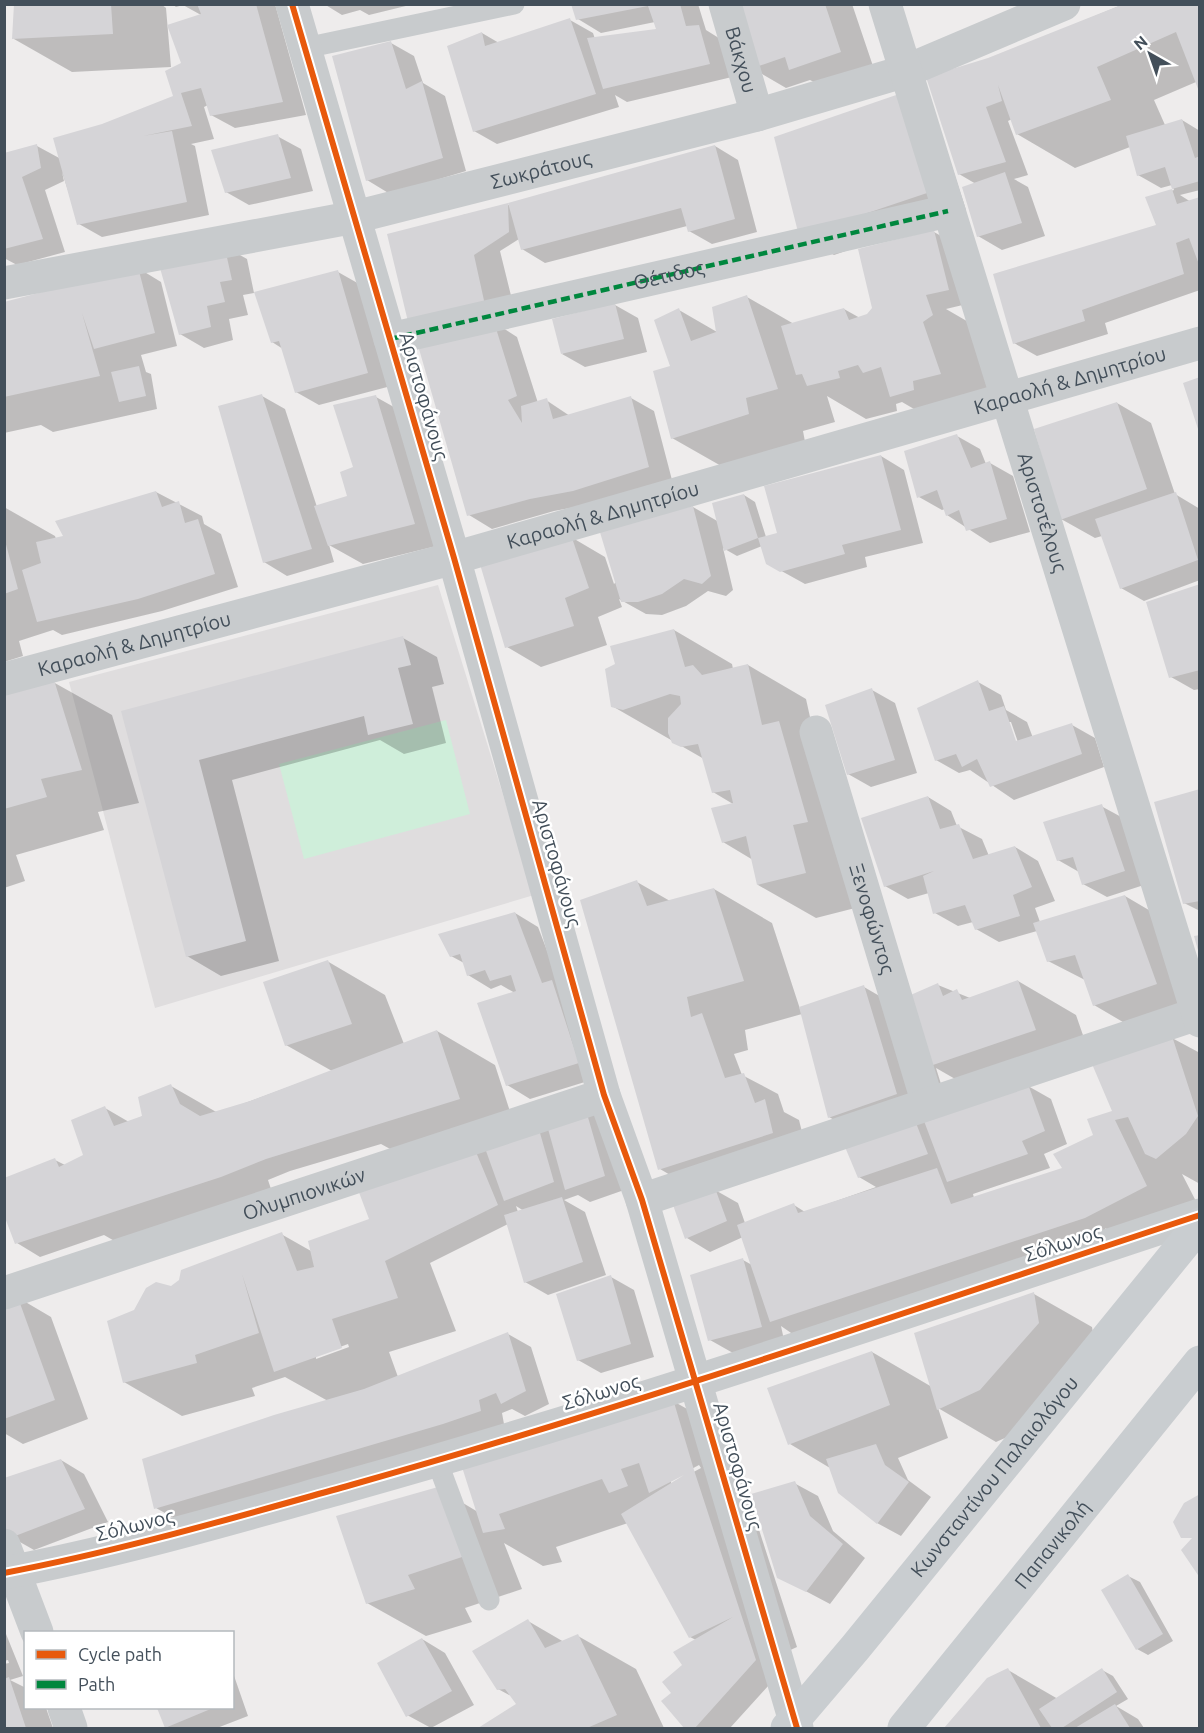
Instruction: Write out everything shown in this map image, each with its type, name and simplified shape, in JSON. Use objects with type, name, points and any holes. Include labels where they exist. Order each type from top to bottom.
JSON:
[{"type":"main road","name":"Κωνσταντίνου Παλαιολόγου","points":[[793,1725],[1200,1224]]},
{"type":"main road","name":"Παπανικολή","points":[[903,1728],[1200,1362]]},
{"type":"street","name":"Αριστοφάνους","points":[[292,4],[454,558],[604,1095],[642,1200],[793,1725]]},
{"type":"street","name":"Βάκχου","points":[[725,4],[757,115]]},
{"type":"street","name":"Αριστοτέλους","points":[[885,4],[1198,1017]]},
{"type":"street","name":"Σωκράτους","points":[[4,283],[355,217],[757,115],[906,71],[1064,4]]},
{"type":"street","name":"Θέτιδος","points":[[390,339],[948,211]]},
{"type":"street","name":"Καραολή & Δημητρίου","points":[[4,679],[454,558],[1200,344]]},
{"type":"street","name":"Ξενοφώντος","points":[[816,732],[928,1104]]},
{"type":"street","points":[[642,1200],[1198,1017]]},
{"type":"street","name":"Ολυμπιονικών","points":[[4,1293],[604,1095]]},
{"type":"street","name":"Σόλωνος","points":[[8,1563],[242,1515],[437,1461],[695,1380],[1200,1215]]},
{"type":"street","points":[[8,1563],[37,1631]]},
{"type":"street","points":[[65,1709],[71,1728]]},
{"type":"lane","points":[[305,48],[514,4]]},
{"type":"lane","points":[[437,1461],[489,1600]]},
{"type":"shaded area","points":[[438,585],[534,895],[155,1008],[69,682]]},
{"type":"green space","points":[[446,720],[470,814],[304,859],[279,764]]},
{"type":"building","points":[[14,4],[111,4],[113,34],[12,39]]},
{"type":"building","points":[[197,4],[256,4],[283,102],[210,116],[201,88],[181,93],[192,126],[143,136],[172,131],[187,202],[77,225],[53,138],[102,124],[173,96],[165,71],[181,63],[167,25],[201,14]]},
{"type":"building","points":[[571,4],[680,4],[686,26],[699,25],[710,64],[603,89],[587,38],[656,29],[648,6],[576,20]]},
{"type":"building","points":[[728,4],[825,4],[841,52],[789,70],[785,57],[750,69]]},
{"type":"building","points":[[1121,5],[1200,5],[1200,94],[1176,32],[1097,67],[1111,100],[1016,135],[998,85],[1002,101],[986,107],[1006,162],[958,175],[926,77],[988,58]]},
{"type":"building","points":[[570,18],[596,94],[473,132],[447,46],[482,32],[485,46]]},
{"type":"building","points":[[391,41],[406,89],[422,81],[443,158],[366,181],[332,56]]},
{"type":"building","points":[[902,93],[933,191],[799,236],[774,137]]},
{"type":"building","points":[[1182,119],[1195,158],[1200,156],[1200,181],[1172,189],[1165,167],[1137,176],[1126,136]]},
{"type":"building","points":[[278,134],[291,178],[225,193],[211,150]]},
{"type":"building","points":[[37,144],[41,168],[22,177],[43,239],[4,249],[4,153]]},
{"type":"building","points":[[715,145],[735,219],[688,232],[681,208],[521,250],[508,203]]},
{"type":"building","points":[[1005,172],[1022,223],[977,237],[962,187]]},
{"type":"building","points":[[1172,189],[1177,204],[1200,197],[1200,267],[1189,238],[1176,243],[1184,274],[1082,310],[1085,321],[1013,344],[993,274],[1156,225],[1145,197]]},
{"type":"building","points":[[508,203],[509,232],[474,255],[485,305],[409,326],[387,234]]},
{"type":"building","points":[[934,230],[949,290],[926,295],[933,315],[923,322],[941,374],[913,381],[914,390],[890,397],[881,367],[863,373],[858,365],[838,371],[840,378],[807,386],[802,374],[796,375],[781,326],[844,308],[849,320],[867,314],[872,308],[858,249]]},
{"type":"building","points":[[224,244],[232,280],[220,282],[225,302],[207,306],[211,327],[179,335],[158,261]]},
{"type":"building","points":[[138,267],[155,333],[94,349],[82,313],[100,376],[4,397],[4,302]]},
{"type":"building","points":[[338,270],[368,373],[295,393],[279,341],[271,343],[254,292]]},
{"type":"building","points":[[747,295],[778,389],[746,398],[749,414],[671,439],[653,371],[670,366],[654,320],[679,308],[691,341],[716,332],[712,307]]},
{"type":"building","points":[[615,303],[624,339],[561,354],[552,319]]},
{"type":"building","points":[[494,322],[517,396],[508,400],[522,423],[521,406],[547,398],[553,419],[631,396],[649,467],[573,491],[530,499],[467,516],[417,342]]},
{"type":"building","points":[[139,366],[146,396],[119,402],[111,372]]},
{"type":"building","points":[[1200,377],[1200,432],[1199,432],[1183,383]]},
{"type":"building","points":[[262,394],[312,549],[263,563],[218,406]]},
{"type":"building","points":[[376,395],[415,524],[328,546],[314,506],[347,496],[340,472],[353,467],[333,405]]},
{"type":"building","points":[[1117,402],[1147,489],[1060,520],[1034,429]]},
{"type":"building","points":[[957,434],[971,468],[990,461],[1007,519],[966,531],[959,510],[946,516],[937,490],[917,498],[904,451]]},
{"type":"building","points":[[881,455],[901,530],[842,545],[845,554],[780,572],[766,564],[758,538],[777,533],[764,486]]},
{"type":"building","points":[[156,491],[162,507],[179,501],[185,523],[198,519],[215,574],[138,599],[37,622],[22,570],[41,563],[36,542],[63,536],[55,521]]},
{"type":"building","points":[[1176,492],[1198,560],[1120,589],[1095,519]]},
{"type":"building","points":[[744,494],[758,538],[724,551],[712,503]]},
{"type":"building","points":[[693,506],[711,576],[702,584],[684,579],[662,594],[638,602],[621,602],[599,529]]},
{"type":"building","points":[[571,535],[589,588],[565,598],[574,626],[505,648],[479,561]]},
{"type":"building","points":[[4,537],[18,589],[4,594]]},
{"type":"building","points":[[1200,584],[1200,670],[1169,678],[1146,602]]},
{"type":"building","points":[[674,629],[685,667],[693,665],[702,675],[748,664],[762,725],[779,721],[808,822],[793,825],[806,873],[757,885],[746,836],[722,843],[711,808],[733,803],[730,790],[712,793],[698,744],[681,747],[672,743],[668,733],[668,718],[681,704],[680,696],[670,694],[623,710],[611,707],[605,669],[615,664],[610,646]]},
{"type":"building","points":[[403,636],[411,665],[398,668],[413,724],[368,735],[364,716],[199,760],[246,941],[186,957],[121,711]]},
{"type":"building","points":[[54,680],[82,770],[41,779],[47,797],[4,809],[4,693]]},
{"type":"building","points":[[978,680],[989,711],[1004,706],[1016,741],[1072,723],[1082,754],[990,787],[977,759],[962,767],[956,754],[935,761],[917,708]]},
{"type":"building","points":[[872,688],[895,760],[847,775],[825,705]]},
{"type":"building","points":[[1200,789],[1200,901],[1183,904],[1154,802]]},
{"type":"building","points":[[928,796],[940,829],[959,824],[973,859],[1015,846],[1032,887],[1013,895],[1020,916],[975,930],[965,905],[933,914],[923,876],[934,871],[884,887],[861,818]]},
{"type":"building","points":[[1102,804],[1125,871],[1082,885],[1073,857],[1057,861],[1043,822]]},
{"type":"building","points":[[637,880],[647,906],[714,888],[744,981],[687,997],[691,1017],[702,1013],[725,1078],[744,1073],[755,1103],[765,1099],[773,1133],[658,1170],[580,900]]},
{"type":"building","points":[[1125,895],[1157,984],[1093,1006],[1075,955],[1047,962],[1033,923]]},
{"type":"building","points":[[515,912],[542,983],[552,980],[579,1063],[506,1086],[477,1003],[516,991],[511,975],[490,981],[485,970],[467,976],[460,954],[450,957],[438,934]]},
{"type":"building","points":[[1200,935],[1200,954],[1199,954],[1194,936]]},
{"type":"building","points":[[328,960],[352,1024],[285,1046],[263,982]]},
{"type":"building","points":[[1018,980],[1036,1030],[930,1066],[906,997],[938,983],[943,996],[957,989],[962,1000]]},
{"type":"building","points":[[864,985],[897,1094],[828,1118],[799,1007]]},
{"type":"building","points":[[437,1030],[460,1099],[266,1159],[221,1177],[15,1244],[4,1215],[4,1178],[55,1158],[59,1167],[83,1155],[71,1120],[105,1106],[114,1126],[142,1116],[138,1097],[171,1084],[180,1104],[200,1116],[250,1101]]},
{"type":"building","points":[[1172,1036],[1198,1116],[1186,1134],[1156,1159],[1145,1154],[1128,1117],[1115,1120],[1147,1186],[1085,1218],[770,1322],[737,1225],[794,1203],[798,1213],[937,1168],[951,1204],[1062,1168],[1053,1154],[1093,1135],[1087,1119],[1112,1111],[1092,1064]]},
{"type":"building","points":[[1028,1084],[1045,1131],[1022,1141],[1028,1154],[947,1182],[924,1121]]},
{"type":"building","points":[[585,1107],[605,1176],[565,1190],[545,1118]]},
{"type":"building","points":[[536,1119],[554,1182],[504,1201],[481,1137]]},
{"type":"building","points":[[916,1123],[928,1154],[858,1178],[845,1147]]},
{"type":"building","points":[[471,1140],[498,1205],[385,1261],[398,1298],[332,1319],[342,1348],[274,1372],[242,1274],[259,1333],[195,1355],[197,1363],[123,1383],[107,1321],[134,1310],[146,1288],[156,1282],[171,1286],[179,1280],[181,1270],[282,1232],[297,1271],[314,1267],[308,1241],[369,1219],[354,1179]]},
{"type":"building","points":[[715,1188],[727,1221],[685,1239],[673,1205]]},
{"type":"building","points":[[562,1197],[583,1262],[524,1283],[504,1215]]},
{"type":"building","points":[[743,1258],[762,1327],[708,1341],[690,1275]]},
{"type":"building","points":[[611,1275],[631,1344],[577,1361],[556,1294]]},
{"type":"building","points":[[1034,1292],[1039,1323],[980,1390],[937,1410],[914,1333]]},
{"type":"building","points":[[17,1295],[55,1400],[4,1419],[4,1300]]},
{"type":"building","points":[[508,1332],[526,1391],[501,1404],[496,1393],[479,1400],[481,1411],[443,1424],[154,1509],[142,1459],[274,1415],[364,1389]]},
{"type":"building","points":[[872,1351],[890,1405],[788,1445],[767,1388]]},
{"type":"building","points":[[673,1399],[756,1660],[695,1728],[684,1728],[661,1701],[671,1693],[662,1682],[682,1665],[673,1652],[733,1617],[689,1638],[621,1514],[684,1475],[649,1493],[639,1463],[621,1469],[628,1486],[609,1493],[602,1479],[499,1514],[505,1529],[483,1533],[462,1467]]},
{"type":"building","points":[[876,1444],[885,1465],[909,1482],[877,1524],[838,1493],[826,1459]]},
{"type":"building","points":[[61,1459],[85,1509],[10,1538],[4,1524],[4,1478]]},
{"type":"building","points":[[795,1481],[810,1516],[843,1544],[806,1592],[777,1578],[751,1494]]},
{"type":"building","points":[[438,1487],[465,1556],[408,1575],[415,1589],[366,1604],[336,1516]]},
{"type":"building","points":[[1200,1494],[1200,1578],[1181,1550],[1192,1538],[1181,1538],[1173,1522],[1184,1503]]},
{"type":"building","points":[[1128,1574],[1163,1634],[1136,1650],[1101,1590]]},
{"type":"building","points":[[528,1619],[545,1648],[578,1634],[617,1715],[587,1728],[478,1728],[516,1704],[505,1689],[497,1690],[472,1651]]},
{"type":"building","points":[[422,1638],[452,1691],[406,1717],[377,1663]]},
{"type":"building","points":[[1008,1668],[1041,1728],[944,1728],[987,1678]]},
{"type":"building","points":[[1102,1668],[1117,1692],[1062,1728],[1052,1728],[1039,1709]]},
{"type":"building","points":[[9,1677],[26,1728],[4,1728],[4,1679]]},
{"type":"building","points":[[1115,1704],[1130,1728],[1075,1728]]},
{"type":"building","points":[[157,1709],[211,1709],[165,1728]]},
{"type":"marked path","points":[[390,339],[948,211]]},
{"type":"cycle path","points":[[292,4],[454,558],[604,1095],[642,1200],[797,1728]]},
{"type":"cycle path","points":[[4,1573],[178,1533],[565,1422],[777,1355],[1200,1215]]}]
